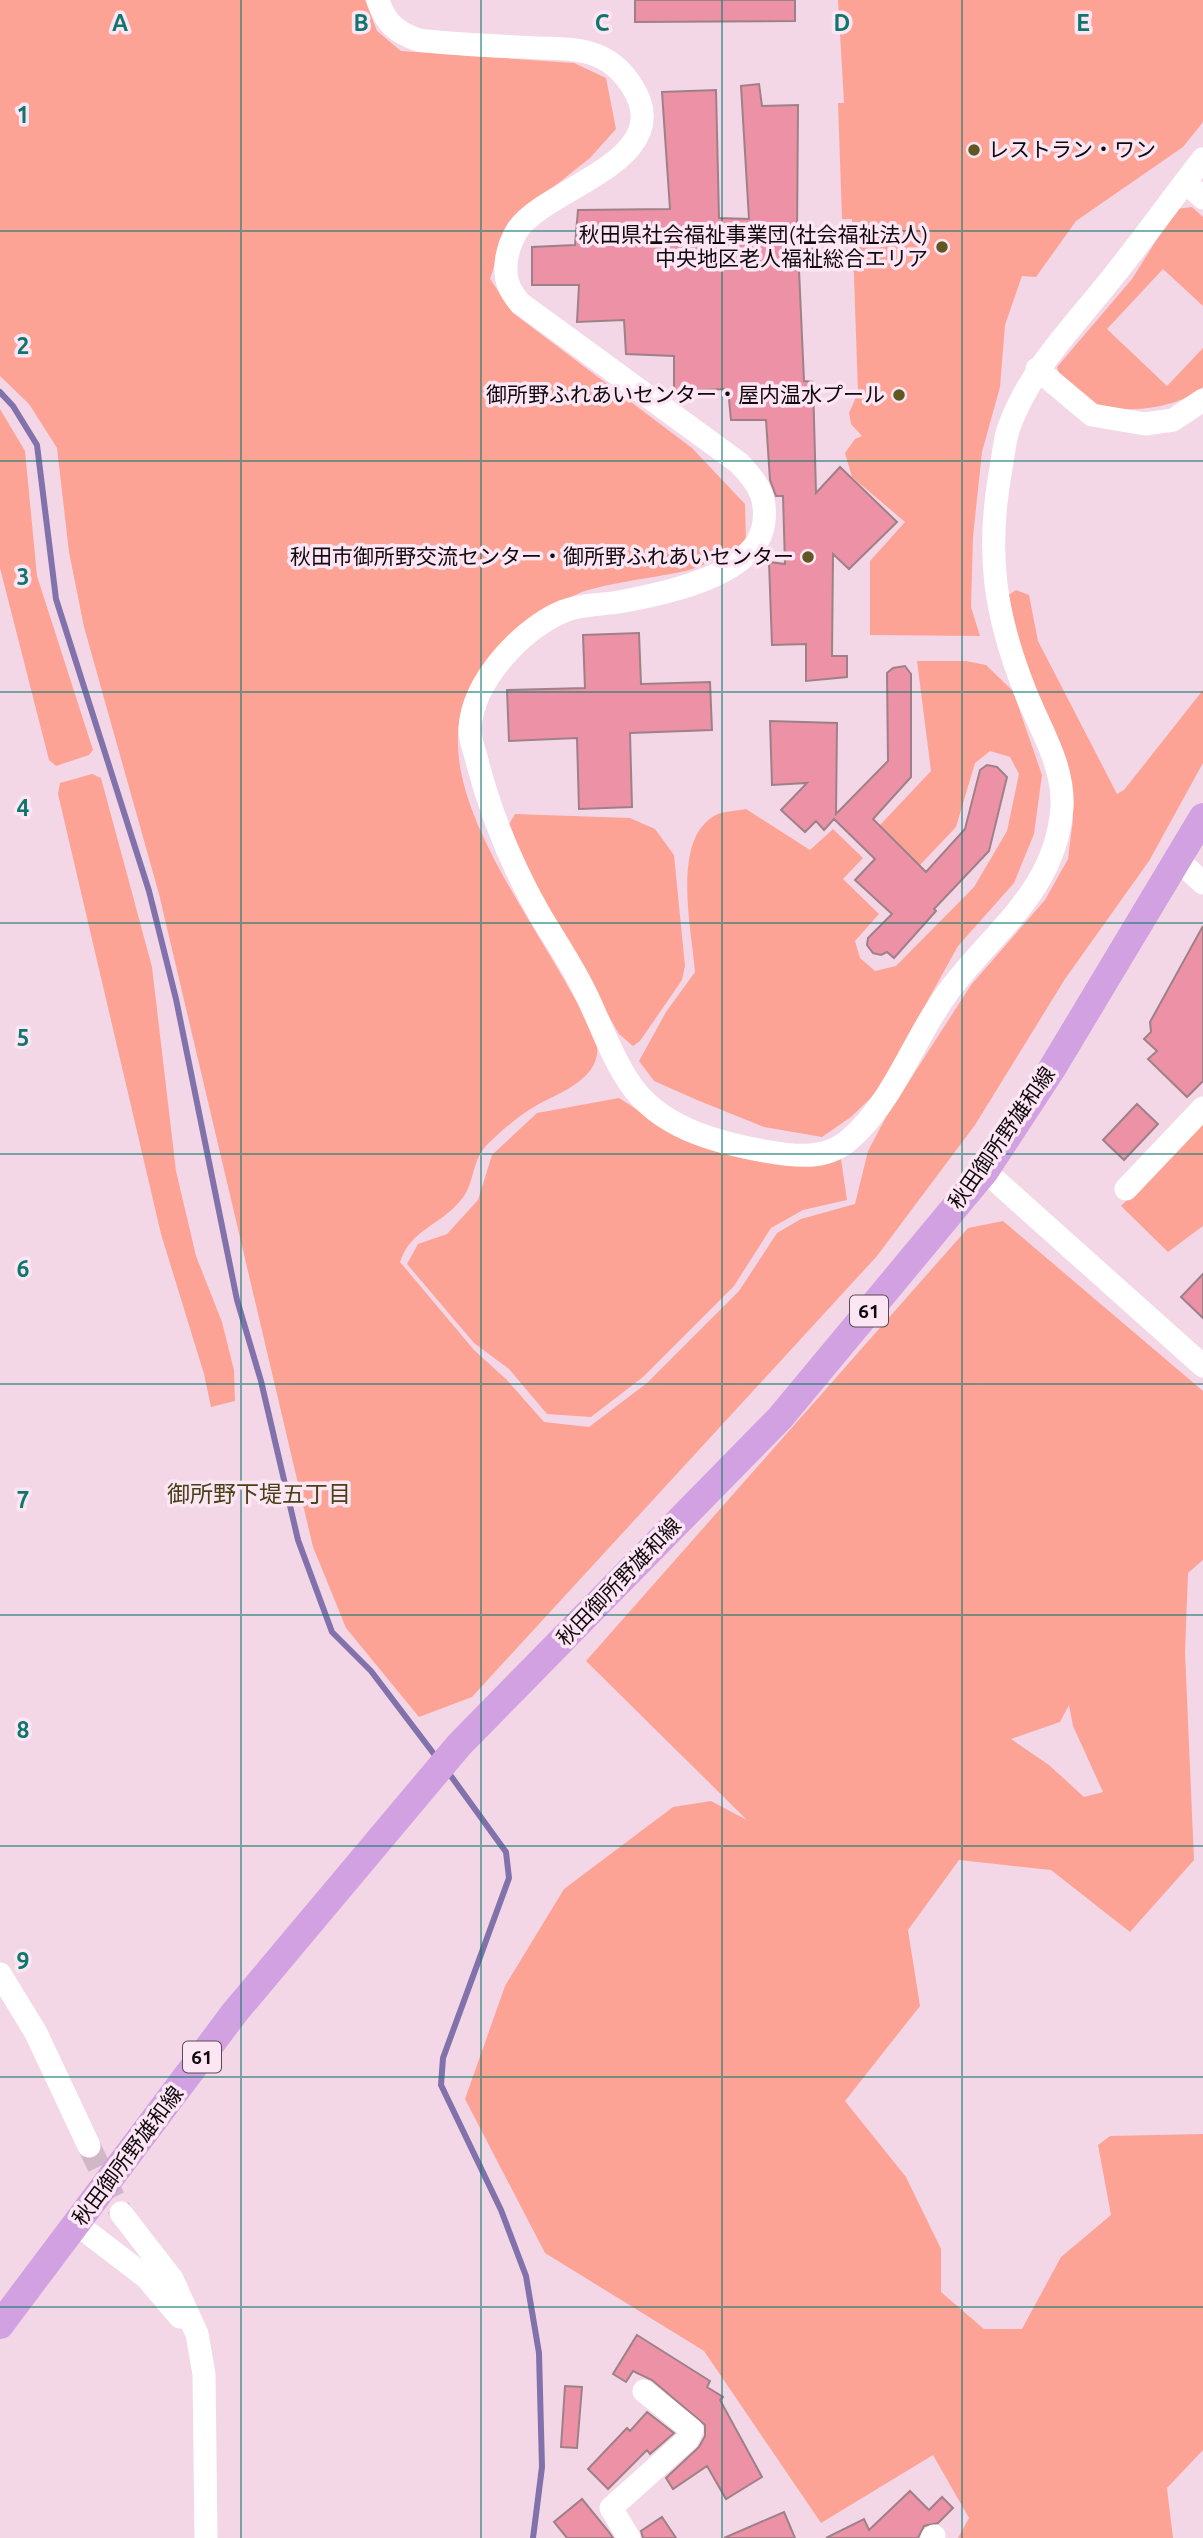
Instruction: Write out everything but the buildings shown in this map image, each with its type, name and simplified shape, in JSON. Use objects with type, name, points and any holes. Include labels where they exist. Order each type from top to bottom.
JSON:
[{"type":"main road","name":"秋田御所野雄和線","points":[[0,2325],[78,2225],[235,2012],[413,1798],[459,1745],[780,1418],[985,1171],[1053,1067],[1203,817]]},
{"type":"street","points":[[378,0],[385,20],[400,34],[418,40],[592,53],[618,66],[634,89],[643,118],[637,139],[609,168],[519,228],[507,252],[508,288],[520,303],[739,463],[760,485],[765,512],[763,534],[749,557],[712,576],[654,595],[563,611],[543,623],[495,664],[469,729],[495,822],[523,885],[584,989],[631,1086],[644,1102],[684,1129],[720,1142],[807,1157],[839,1148],[852,1138],[879,1107],[948,992],[1038,887],[1057,846],[1062,800],[1055,757],[1009,650],[992,576],[996,499],[1007,431],[1037,369],[1203,159]]},
{"type":"street","points":[[1185,182],[1203,198]]},
{"type":"street","points":[[1037,369],[1092,415],[1145,424],[1173,420],[1203,400]]},
{"type":"street","points":[[1179,861],[1203,883]]},
{"type":"street","points":[[1126,1189],[1203,1108]]},
{"type":"street","points":[[985,1171],[1203,1366]]},
{"type":"street","points":[[0,1974],[36,2033],[89,2146]]},
{"type":"street","points":[[121,2213],[172,2278],[197,2334],[204,2374],[206,2538]]},
{"type":"street","points":[[78,2225],[146,2277],[184,2323],[197,2334]]},
{"type":"street","points":[[629,2538],[611,2508],[687,2440],[692,2430],[644,2391]]},
{"type":"shaded area","points":[[0,0],[365,0],[377,31],[401,51],[574,63],[606,78],[616,129],[590,158],[508,223],[490,279],[513,313],[692,448],[745,504],[746,542],[696,568],[599,587],[575,595],[515,633],[478,673],[460,716],[459,761],[471,808],[493,856],[590,1027],[597,1044],[596,1057],[592,1068],[584,1077],[523,1114],[485,1147],[465,1194],[453,1209],[411,1242],[400,1262],[474,1350],[507,1380],[544,1422],[589,1427],[647,1383],[739,1291],[777,1233],[801,1219],[855,1204],[868,1151],[886,1117],[971,985],[1045,900],[1068,859],[1073,819],[1067,763],[1037,700],[1014,639],[1007,596],[1016,590],[1029,595],[1038,641],[1117,794],[1124,790],[1203,690],[1203,763],[1149,861],[1065,979],[975,1125],[877,1256],[472,1697],[419,1717],[346,1628],[313,1547],[159,894],[84,627],[69,552],[57,448],[29,404],[0,376]]},
{"type":"shaded area","points":[[838,0],[1203,0],[1203,122],[1183,147],[1076,221],[1036,277],[1022,276],[1005,325],[1000,387],[982,452],[973,537],[971,607],[980,636],[870,635],[870,561],[905,522],[852,477],[845,453],[855,439],[862,436],[851,424],[849,413],[858,393],[852,219],[842,219],[838,103],[844,103]]},
{"type":"shaded area","points":[[1192,207],[1203,217],[1203,306],[1163,269],[1107,329],[1167,386],[1203,348],[1203,387],[1187,397],[1145,408],[1122,409],[1081,398],[1066,385],[1057,367],[1132,279],[1176,209]]},
{"type":"shaded area","points":[[0,409],[25,451],[37,576],[93,750],[89,755],[56,766],[49,760],[0,568]]},
{"type":"shaded area","points":[[917,661],[966,661],[986,665],[1013,691],[1042,775],[1034,834],[1014,883],[958,946],[877,1092],[851,1117],[822,1137],[764,1127],[654,1081],[639,1061],[666,1012],[695,972],[688,911],[688,866],[692,845],[701,828],[714,816],[746,809],[810,850],[833,829],[863,858],[843,879],[879,914],[855,941],[860,958],[875,971],[896,966],[974,887],[1007,831],[1019,774],[1010,757],[990,751],[975,763],[956,827],[920,865],[880,825],[931,771]]},
{"type":"shaded area","points":[[92,774],[101,778],[152,967],[176,1171],[196,1256],[222,1322],[234,1370],[235,1401],[211,1407],[204,1374],[161,1234],[58,794],[60,783]]},
{"type":"shaded area","points":[[515,814],[630,818],[655,829],[674,855],[685,966],[682,980],[640,1041],[633,1046],[619,1034],[535,889],[508,826]]},
{"type":"shaded area","points":[[619,1098],[685,1141],[762,1160],[803,1165],[841,1159],[847,1200],[803,1210],[771,1228],[734,1286],[643,1377],[591,1417],[547,1414],[509,1369],[474,1343],[407,1264],[418,1244],[447,1234],[478,1200],[492,1155],[537,1113]]},
{"type":"shaded area","points":[[1203,1120],[1203,1226],[1168,1252],[1121,1206]]},
{"type":"shaded area","points":[[1003,1221],[1203,1391],[1203,1560],[1188,1573],[1185,1652],[1194,1860],[1130,1932],[1051,1870],[959,1860],[908,1930],[920,2006],[845,2101],[906,2177],[941,2249],[941,2292],[984,2329],[1022,2329],[1061,2257],[1111,2215],[1098,2145],[1110,2136],[1203,2134],[1203,2450],[1167,2488],[1173,2538],[958,2538],[969,2518],[933,2455],[821,2523],[704,2351],[545,2253],[465,2099],[505,1986],[564,1889],[673,1807],[711,1801],[747,1820],[586,1661],[968,1228]],"holes":[[[1069,1705],[1073,1726],[1103,1792],[1084,1797],[1049,1765],[1011,1739],[1060,1722]]]},
{"type":"waterway","points":[[0,392],[13,406],[37,445],[56,599],[149,891],[176,999],[237,1300],[261,1381],[298,1540],[332,1632],[371,1671],[437,1758]]},
{"type":"waterway","points":[[448,1772],[506,1852],[509,1878],[443,2058],[441,2085],[501,2210],[526,2276],[539,2353],[542,2467],[533,2538]]},
{"type":"tunnel","points":[[89,2146],[121,2213]]},
{"type":"place","name":"レストラン・ワン","points":[[974,150]]},
{"type":"place","name":"秋田県社会福祉事業団(社会福祉法人) 中央地区老人福祉総合エリア","points":[[942,247]]},
{"type":"place","name":"御所野ふれあいセンター・屋内温水プール","points":[[899,395]]},
{"type":"place","name":"秋田市御所野交流センター・御所野ふれあいセンター","points":[[808,557]]},
{"type":"district","name":"御所野下堤五丁目","points":[[259,1494]]}]
